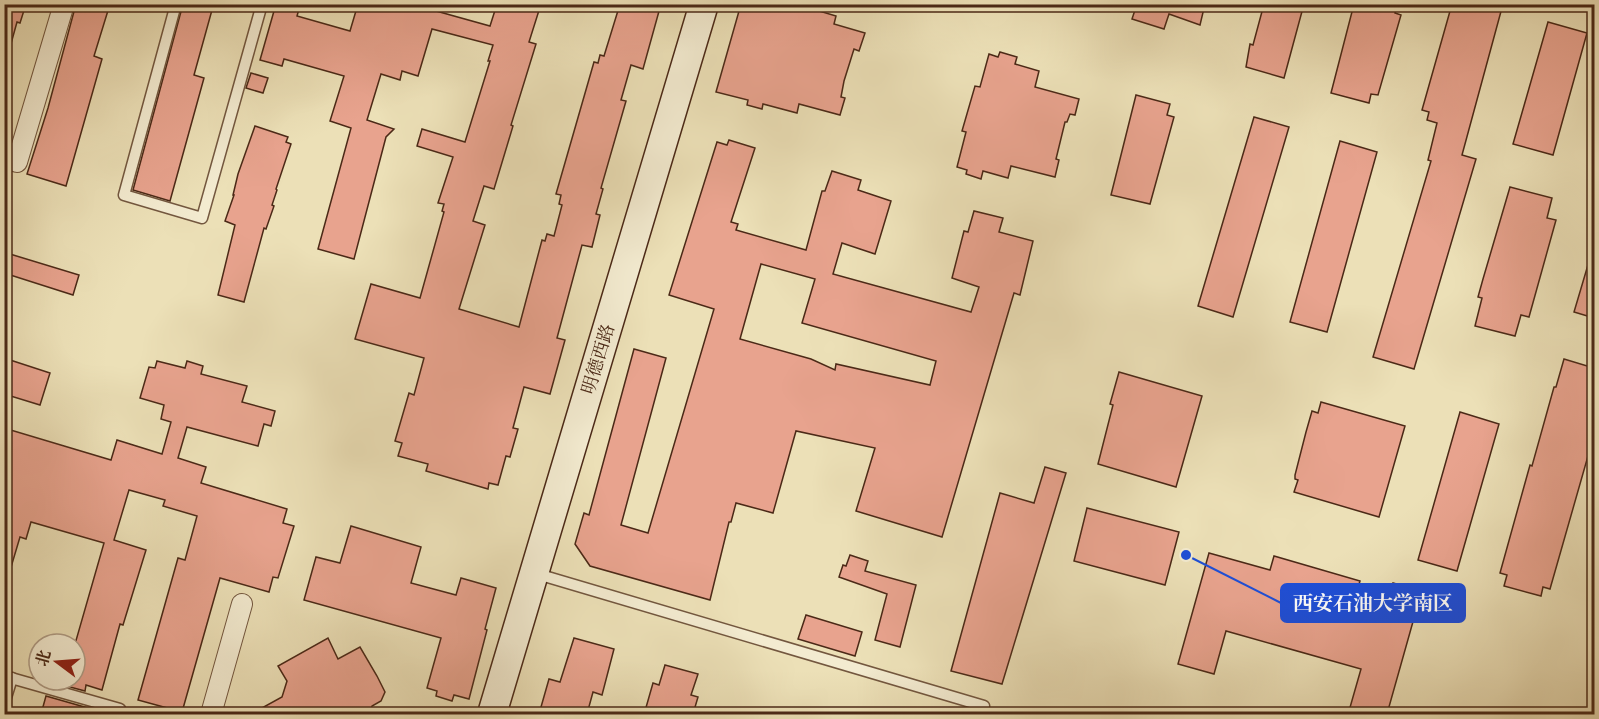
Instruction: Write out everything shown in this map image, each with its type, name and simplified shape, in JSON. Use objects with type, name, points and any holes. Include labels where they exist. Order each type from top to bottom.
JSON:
[{"type":"street","points":[[17,162],[64,4]]},
{"type":"street","name":"明德西路","points":[[492,714],[704,4]]},
{"type":"street","points":[[210,714],[242,604]]},
{"type":"lane","points":[[176,4],[124,195],[202,218],[262,4]]},
{"type":"lane","points":[[534,573],[984,706]]},
{"type":"lane","points":[[4,704],[8,677],[120,709],[118,714]]},
{"type":"building","points":[[4,4],[26,4],[20,23],[17,22],[9,51],[4,50]]},
{"type":"building","points":[[76,4],[110,4],[94,56],[102,59],[66,186],[27,174],[48,108]]},
{"type":"building","points":[[183,4],[193,4],[212,10],[194,75],[204,78],[170,201],[133,190]]},
{"type":"building","points":[[276,4],[299,9],[297,16],[350,31],[358,4],[411,4],[490,26],[497,4],[541,4],[529,42],[536,44],[494,189],[484,186],[473,221],[485,225],[459,309],[519,327],[542,240],[545,241],[547,234],[554,236],[562,205],[559,204],[561,195],[556,194],[594,62],[598,63],[600,55],[604,56],[620,4],[661,4],[643,69],[631,65],[621,100],[626,101],[601,188],[603,189],[596,214],[600,215],[592,247],[582,245],[557,338],[565,340],[550,394],[524,387],[513,428],[518,429],[510,457],[506,456],[498,485],[489,483],[488,489],[426,471],[428,464],[398,456],[402,443],[395,441],[409,393],[414,395],[424,358],[355,339],[371,284],[420,298],[444,212],[442,211],[444,204],[438,203],[453,157],[417,146],[422,129],[465,142],[493,45],[432,29],[418,76],[402,71],[400,80],[381,74],[367,120],[394,129],[386,137],[354,259],[318,249],[351,128],[330,121],[344,76],[284,59],[282,66],[260,60]]},
{"type":"building","points":[[741,4],[796,4],[836,16],[834,24],[865,33],[859,51],[854,49],[844,81],[841,97],[845,98],[840,115],[799,104],[797,113],[763,104],[762,109],[747,105],[748,100],[716,92]]},
{"type":"building","points":[[1137,4],[1205,4],[1200,25],[1169,14],[1164,29],[1132,19]]},
{"type":"building","points":[[1264,4],[1304,4],[1284,78],[1246,67],[1250,44],[1253,45]]},
{"type":"building","points":[[1354,4],[1397,4],[1395,13],[1401,15],[1378,95],[1371,94],[1369,103],[1331,93]]},
{"type":"building","points":[[1452,4],[1503,4],[1462,155],[1476,159],[1414,369],[1373,357],[1431,161],[1428,160],[1437,123],[1427,120],[1429,112],[1422,110]]},
{"type":"building","points":[[1548,22],[1587,33],[1553,155],[1513,144]]},
{"type":"building","points":[[1000,52],[1017,57],[1015,64],[1039,71],[1035,87],[1079,99],[1075,115],[1070,114],[1065,122],[1056,159],[1059,160],[1055,177],[1011,166],[1008,178],[983,171],[981,179],[966,174],[967,170],[957,167],[966,132],[962,131],[975,86],[980,87],[989,54],[998,57]]},
{"type":"building","points":[[251,73],[268,78],[263,93],[246,88]]},
{"type":"building","points":[[1136,95],[1170,104],[1167,115],[1174,117],[1150,204],[1111,195]]},
{"type":"building","points":[[1254,117],[1289,127],[1233,317],[1198,306]]},
{"type":"building","points":[[255,126],[288,137],[286,142],[291,144],[276,189],[272,205],[274,206],[266,229],[264,228],[244,302],[218,295],[235,225],[225,221]]},
{"type":"building","points":[[729,140],[755,148],[731,222],[738,224],[736,230],[806,250],[822,191],[825,191],[832,171],[861,180],[858,190],[891,201],[875,254],[842,243],[833,274],[971,312],[979,287],[952,278],[964,231],[968,232],[974,211],[1003,218],[999,232],[1033,241],[1020,295],[1014,293],[942,537],[856,511],[875,448],[796,431],[773,513],[736,503],[731,522],[729,522],[710,600],[590,566],[575,544],[584,513],[589,515],[634,349],[666,358],[621,525],[648,533],[714,309],[669,295],[717,142],[727,145]],"holes":[[[761,264],[815,279],[802,323],[936,361],[930,385],[836,364],[835,370],[811,359],[740,339]]]},
{"type":"building","points":[[1340,141],[1377,152],[1327,332],[1290,322]]},
{"type":"building","points":[[1510,187],[1552,198],[1547,218],[1556,220],[1529,317],[1521,315],[1515,336],[1475,326],[1482,298],[1478,297]]},
{"type":"building","points":[[10,254],[79,275],[73,295],[4,273]]},
{"type":"building","points":[[1590,258],[1594,258],[1594,318],[1574,312]]},
{"type":"building","points":[[4,358],[50,373],[40,405],[4,394]]},
{"type":"building","points":[[1564,359],[1594,368],[1594,435],[1550,589],[1543,587],[1541,596],[1504,586],[1507,575],[1500,573],[1530,465],[1532,466]]},
{"type":"building","points":[[157,361],[185,368],[187,361],[203,366],[201,374],[247,386],[242,402],[275,411],[271,426],[264,424],[258,446],[187,427],[178,458],[206,467],[201,483],[287,509],[283,523],[294,526],[278,578],[273,577],[269,592],[220,578],[182,712],[138,700],[178,558],[185,560],[197,516],[163,506],[165,500],[129,490],[114,540],[146,550],[123,625],[120,624],[102,690],[87,685],[87,632],[78,632],[104,543],[31,522],[26,539],[20,537],[9,574],[4,573],[4,428],[111,460],[117,440],[162,454],[171,422],[161,419],[164,405],[140,398],[149,367],[155,368]]},
{"type":"building","points":[[1119,372],[1202,396],[1176,487],[1098,464]]},
{"type":"building","points":[[1321,402],[1405,426],[1379,517],[1294,492],[1298,480],[1295,479],[1295,475],[1312,411],[1318,413]]},
{"type":"building","points":[[1460,412],[1499,424],[1457,571],[1418,560]]},
{"type":"building","points":[[1045,467],[1066,473],[1002,684],[951,671],[1000,493],[1034,503]]},
{"type":"building","points":[[1087,508],[1179,532],[1165,585],[1074,561]]},
{"type":"building","points":[[351,526],[421,547],[411,583],[456,595],[461,578],[496,588],[469,699],[454,695],[452,701],[436,696],[437,691],[427,688],[441,638],[304,600],[316,557],[340,563]]},
{"type":"building","points":[[1209,553],[1270,570],[1274,556],[1360,581],[1356,594],[1387,603],[1393,583],[1417,590],[1412,610],[1416,611],[1387,714],[1360,714],[1349,711],[1361,669],[1226,631],[1214,674],[1178,664]]},
{"type":"building","points":[[850,555],[868,561],[865,571],[916,585],[900,647],[875,640],[887,594],[839,577]]},
{"type":"building","points":[[806,615],[862,632],[855,656],[798,639]]},
{"type":"building","points":[[328,638],[338,659],[360,647],[377,676],[385,692],[381,701],[372,706],[369,714],[251,714],[282,697],[287,681],[278,666]]},
{"type":"building","points":[[574,638],[614,649],[602,695],[593,692],[587,714],[539,714],[549,679],[560,682]]},
{"type":"building","points":[[665,665],[698,674],[691,695],[698,697],[693,714],[655,714],[645,711],[653,683],[659,685]]},
{"type":"building","points":[[46,696],[102,712],[101,714],[41,714]]},
{"type":"place","name":"西安石油大学南区","points":[[1186,555]]}]
